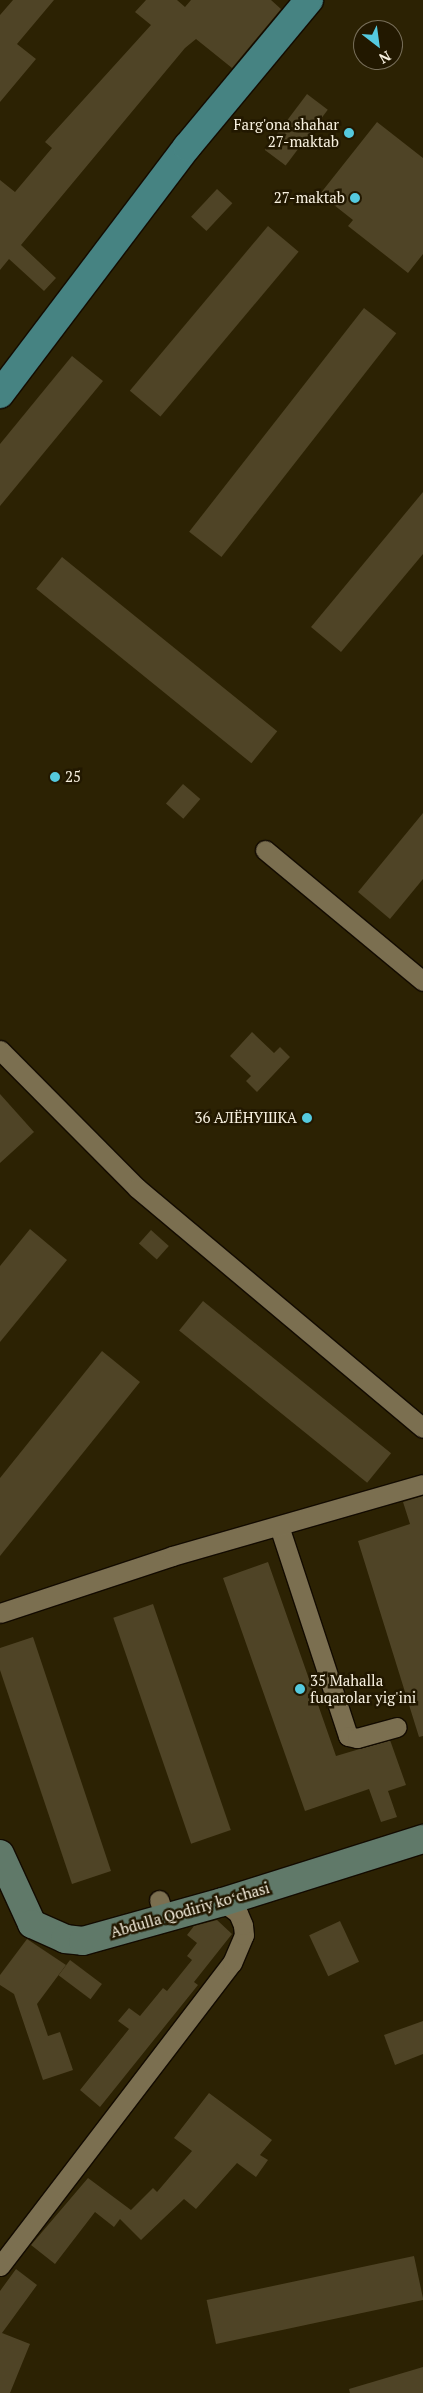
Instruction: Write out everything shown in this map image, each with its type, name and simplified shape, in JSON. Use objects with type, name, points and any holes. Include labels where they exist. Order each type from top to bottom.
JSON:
[{"type":"main road","points":[[0,394],[187,147],[309,0]]},
{"type":"street","points":[[265,850],[423,981]]},
{"type":"street","points":[[0,1050],[137,1188],[423,1428]]},
{"type":"street","points":[[0,1613],[76,1586],[423,1484]]},
{"type":"street","points":[[279,1526],[348,1736],[357,1738],[397,1727]]},
{"type":"street","name":"Abdulla Qodiriy koʻchasi","points":[[0,1854],[32,1924],[47,1933],[83,1941],[162,1909],[223,1902],[423,1838]]},
{"type":"street","points":[[0,2266],[232,1963],[244,1935],[243,1925],[238,1913],[223,1902]]},
{"type":"building","points":[[13,0],[54,0],[17,44],[36,59],[0,102],[0,15]]},
{"type":"building","points":[[146,0],[177,0],[185,7],[191,0],[271,0],[281,9],[232,68],[196,39],[185,48],[21,245],[56,278],[44,291],[9,259],[0,270],[0,180],[15,192],[52,148],[45,142],[151,25],[135,12]]},
{"type":"building","points":[[307,94],[328,110],[286,166],[265,150]]},
{"type":"building","name":"27-maktab","points":[[377,122],[423,158],[423,254],[408,273],[348,226],[353,220],[320,194]]},
{"type":"building","points":[[217,189],[232,203],[206,231],[191,217]]},
{"type":"building","points":[[268,226],[299,252],[160,416],[130,391]]},
{"type":"building","points":[[364,308],[396,333],[221,557],[189,532]]},
{"type":"building","points":[[72,356],[103,381],[0,506],[0,444]]},
{"type":"building","points":[[423,492],[423,554],[341,652],[311,627]]},
{"type":"building","points":[[62,557],[277,731],[251,763],[36,589]]},
{"type":"building","points":[[183,784],[200,799],[183,819],[166,804]]},
{"type":"building","points":[[423,813],[423,879],[390,919],[358,892]]},
{"type":"building","points":[[252,1032],[274,1053],[280,1047],[290,1057],[257,1092],[246,1081],[251,1076],[230,1056]]},
{"type":"building","points":[[0,1094],[34,1132],[0,1163]]},
{"type":"building","points":[[30,1229],[67,1260],[0,1342],[0,1266]]},
{"type":"building","points":[[151,1230],[169,1246],[157,1259],[139,1243]]},
{"type":"building","points":[[203,1301],[391,1453],[367,1483],[179,1331]]},
{"type":"building","points":[[102,1351],[140,1382],[0,1556],[0,1478]]},
{"type":"building","points":[[423,1496],[423,1736],[419,1737],[358,1541],[410,1524],[403,1502]]},
{"type":"building","points":[[268,1562],[336,1756],[390,1740],[406,1785],[388,1791],[397,1817],[381,1822],[369,1789],[305,1811],[223,1578]]},
{"type":"building","points":[[153,1604],[231,1830],[191,1844],[113,1618]]},
{"type":"building","points":[[33,1637],[111,1871],[72,1884],[0,1670],[0,1648]]},
{"type":"building","points":[[217,1920],[232,1934],[194,1982],[198,1985],[100,2107],[80,2090],[129,2029],[118,2021],[129,2008],[140,2016],[163,1988],[167,1991],[192,1960],[187,1956],[197,1943],[187,1935],[194,1926]]},
{"type":"building","points":[[340,1921],[359,1962],[328,1976],[309,1935]]},
{"type":"building","points":[[27,1939],[66,1965],[37,2004],[48,2036],[60,2032],[73,2070],[43,2080],[14,1994],[0,1985],[0,1975]]},
{"type":"building","points":[[70,1960],[102,1984],[91,1999],[59,1975]]},
{"type":"building","points":[[423,2021],[423,2054],[395,2065],[384,2035]]},
{"type":"building","points":[[209,2093],[272,2140],[260,2155],[268,2160],[256,2177],[237,2163],[196,2209],[184,2199],[141,2240],[120,2219],[114,2227],[95,2212],[55,2264],[31,2245],[88,2178],[131,2210],[153,2188],[157,2192],[192,2151],[174,2138]]},
{"type":"building","points":[[414,2256],[423,2300],[216,2344],[207,2300]]},
{"type":"building","points":[[16,2269],[37,2285],[2,2333],[30,2344],[10,2393],[0,2393],[0,2291]]},
{"type":"building","points":[[423,2367],[423,2393],[350,2393],[349,2389]]},
{"type":"place","name":"Farg'ona shahar 27-maktab","points":[[349,133]]},
{"type":"place","name":"27-maktab","points":[[355,198]]},
{"type":"place","name":"25","points":[[55,777]]},
{"type":"place","name":"36 АЛЁНУШКА","points":[[307,1118]]},
{"type":"place","name":"35 Mahalla fuqarolar yig'ini","points":[[300,1689]]}]
